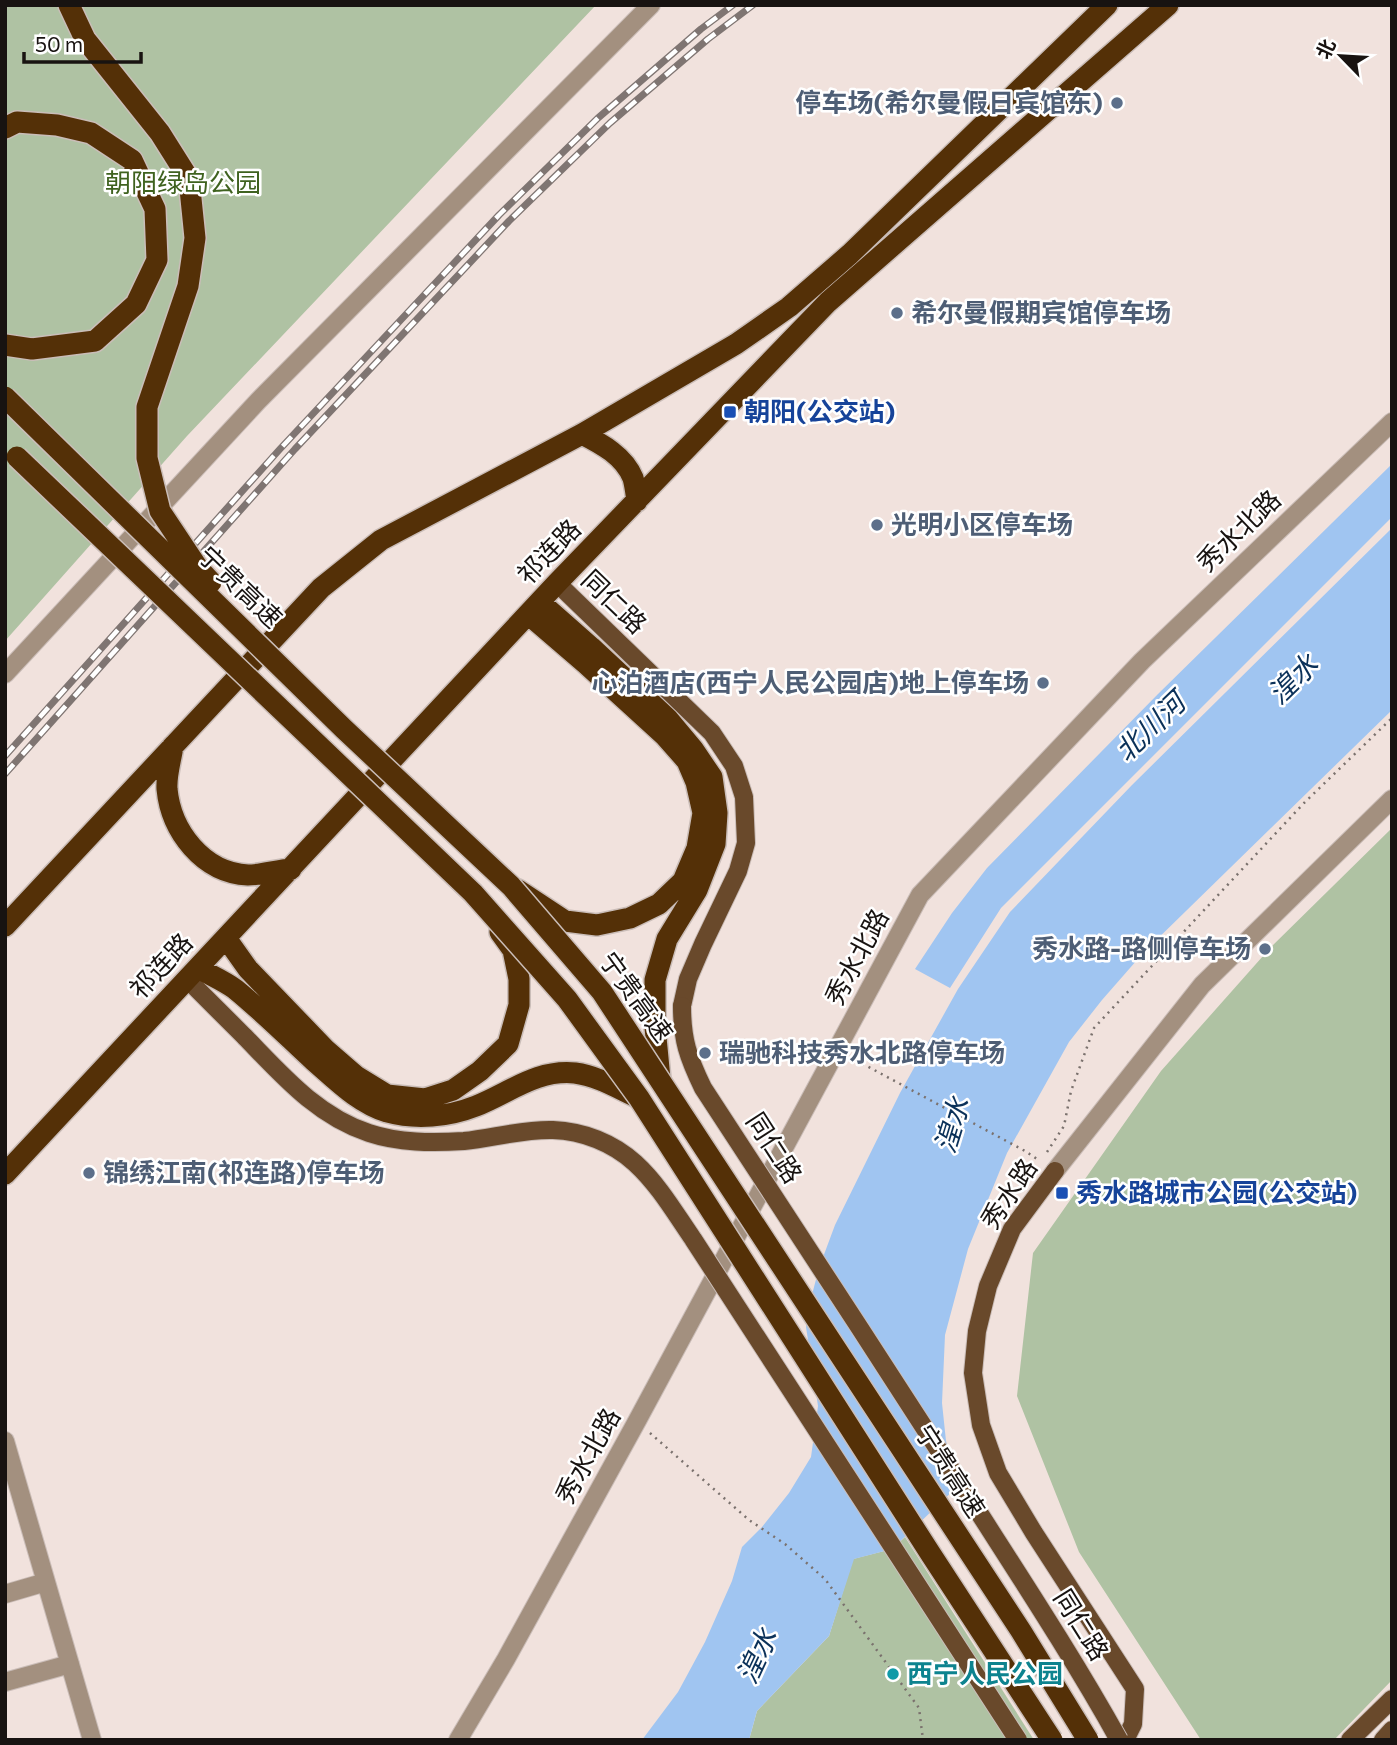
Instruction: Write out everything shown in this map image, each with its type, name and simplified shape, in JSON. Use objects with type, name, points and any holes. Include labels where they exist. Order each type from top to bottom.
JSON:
[{"type":"highway","points":[[69,5],[85,39],[160,133],[189,179],[195,237],[188,286],[147,407],[147,458],[160,512],[198,568],[344,729]]},
{"type":"highway","points":[[5,926],[321,588],[381,540],[582,434],[736,344],[789,307],[850,254],[1107,5]]},
{"type":"highway","name":"祁连路","points":[[5,1174],[557,583],[828,302],[1168,5]]},
{"type":"highway","points":[[5,128],[16,122],[57,125],[91,133],[132,160],[155,209],[157,260],[136,304],[95,341],[32,349],[5,345]]},
{"type":"highway","name":"宁贵高速","points":[[5,397],[344,729],[511,886],[602,992],[1021,1631],[1088,1740]]},
{"type":"highway","points":[[582,434],[604,445],[624,462],[633,479],[637,501]]},
{"type":"highway","points":[[5,445],[473,893],[567,999],[639,1098],[1052,1740]]},
{"type":"highway","points":[[534,608],[585,663],[665,736],[687,761],[696,782],[703,813],[690,885],[667,939],[655,980],[655,1027],[660,1079]]},
{"type":"highway","points":[[173,746],[166,786],[171,813],[183,837],[202,857],[224,869],[248,875],[291,869]]},
{"type":"highway","points":[[511,886],[565,921],[597,925],[630,918],[690,885]]},
{"type":"highway","points":[[226,938],[248,969],[326,1050],[356,1076],[387,1095],[425,1100],[453,1090],[481,1071],[509,1044],[519,1005],[519,979],[513,950],[473,893]]},
{"type":"highway","points":[[193,974],[233,987],[339,1084],[359,1099],[386,1112],[415,1117],[445,1115],[475,1107],[524,1082],[547,1075],[575,1073],[599,1080],[639,1098]]},
{"type":"highway","points":[[5,1152],[27,1151]]},
{"type":"main road","name":"同仁路","points":[[557,583],[712,733],[734,766],[744,797],[746,843],[738,871],[702,944],[688,979],[682,1006],[682,1031],[689,1059],[703,1088],[1014,1568],[1119,1740]]},
{"type":"main road","points":[[193,974],[245,1037],[312,1103],[341,1122],[400,1141],[465,1140],[552,1130],[578,1133],[608,1144],[634,1162],[656,1186],[693,1239],[1018,1740]]},
{"type":"main road","name":"秀水路","points":[[1055,1171],[1012,1229],[988,1286],[977,1331],[973,1373],[981,1425],[998,1473],[1135,1689],[1133,1724],[1125,1740]]},
{"type":"main road","points":[[1350,1740],[1392,1699]]},
{"type":"main road","points":[[1382,1740],[1392,1730]]},
{"type":"street","points":[[5,674],[258,401],[651,5]]},
{"type":"street","name":"秀水北路","points":[[458,1740],[506,1660],[637,1421],[920,895],[1142,661],[1392,422]]},
{"type":"street","name":"秀水路","points":[[1055,1171],[1202,985],[1392,799]]},
{"type":"street","points":[[5,1441],[92,1740]]},
{"type":"street","points":[[5,1594],[46,1582]]},
{"type":"street","points":[[5,1682],[70,1664]]},
{"type":"path","points":[[1047,1153],[1064,1126],[1071,1091],[1094,1028],[1304,803],[1392,718]]},
{"type":"path","points":[[838,1050],[1025,1151]]},
{"type":"path","points":[[637,1421],[749,1520],[785,1544],[825,1579],[919,1708],[923,1740]]},
{"type":"green space","name":"朝阳绿岛公园","points":[[5,5],[596,5],[187,436],[5,641]]},
{"type":"green space","points":[[1392,828],[1392,1680],[1334,1740],[1201,1740],[1079,1552],[1017,1396],[1033,1253],[1161,1071],[1271,947]]},
{"type":"green space","name":"西宁人民公园","points":[[905,1537],[1034,1740],[749,1740],[757,1711],[829,1636],[853,1559],[892,1549]]},
{"type":"water","name":"北川河","points":[[1392,464],[1392,517],[1001,908],[950,988],[915,969],[952,913],[987,868],[1158,694]]},
{"type":"water","name":"湟水","points":[[1392,528],[1392,710],[1144,952],[1102,1000],[1069,1042],[1007,1153],[968,1249],[945,1335],[942,1403],[946,1441],[958,1486],[892,1549],[854,1559],[829,1636],[757,1711],[749,1740],[642,1740],[678,1692],[705,1642],[732,1581],[742,1547],[789,1493],[811,1457],[818,1406],[806,1327],[819,1268],[835,1225],[900,1093],[958,989],[1010,912],[1132,785]]},
{"type":"railway","points":[[5,756],[280,449],[499,215],[598,118],[701,29],[733,5]]},
{"type":"railway","points":[[5,774],[295,449],[509,221],[610,123],[708,39],[753,5]]},
{"type":"place","name":"停车场(希尔曼假日宾馆东)","points":[[1117,103]]},
{"type":"place","name":"希尔曼假期宾馆停车场","points":[[897,313]]},
{"type":"place","name":"朝阳(公交站)","points":[[730,412]]},
{"type":"place","name":"光明小区停车场","points":[[877,525]]},
{"type":"place","name":"心泊酒店(西宁人民公园店)地上停车场","points":[[1043,683]]},
{"type":"place","name":"秀水路-路侧停车场","points":[[1265,949]]},
{"type":"place","name":"瑞驰科技秀水北路停车场","points":[[705,1053]]},
{"type":"place","name":"锦绣江南(祁连路)停车场","points":[[89,1173]]},
{"type":"place","name":"秀水路城市公园(公交站)","points":[[1062,1193]]},
{"type":"place","name":"西宁人民公园","points":[[893,1674]]}]
